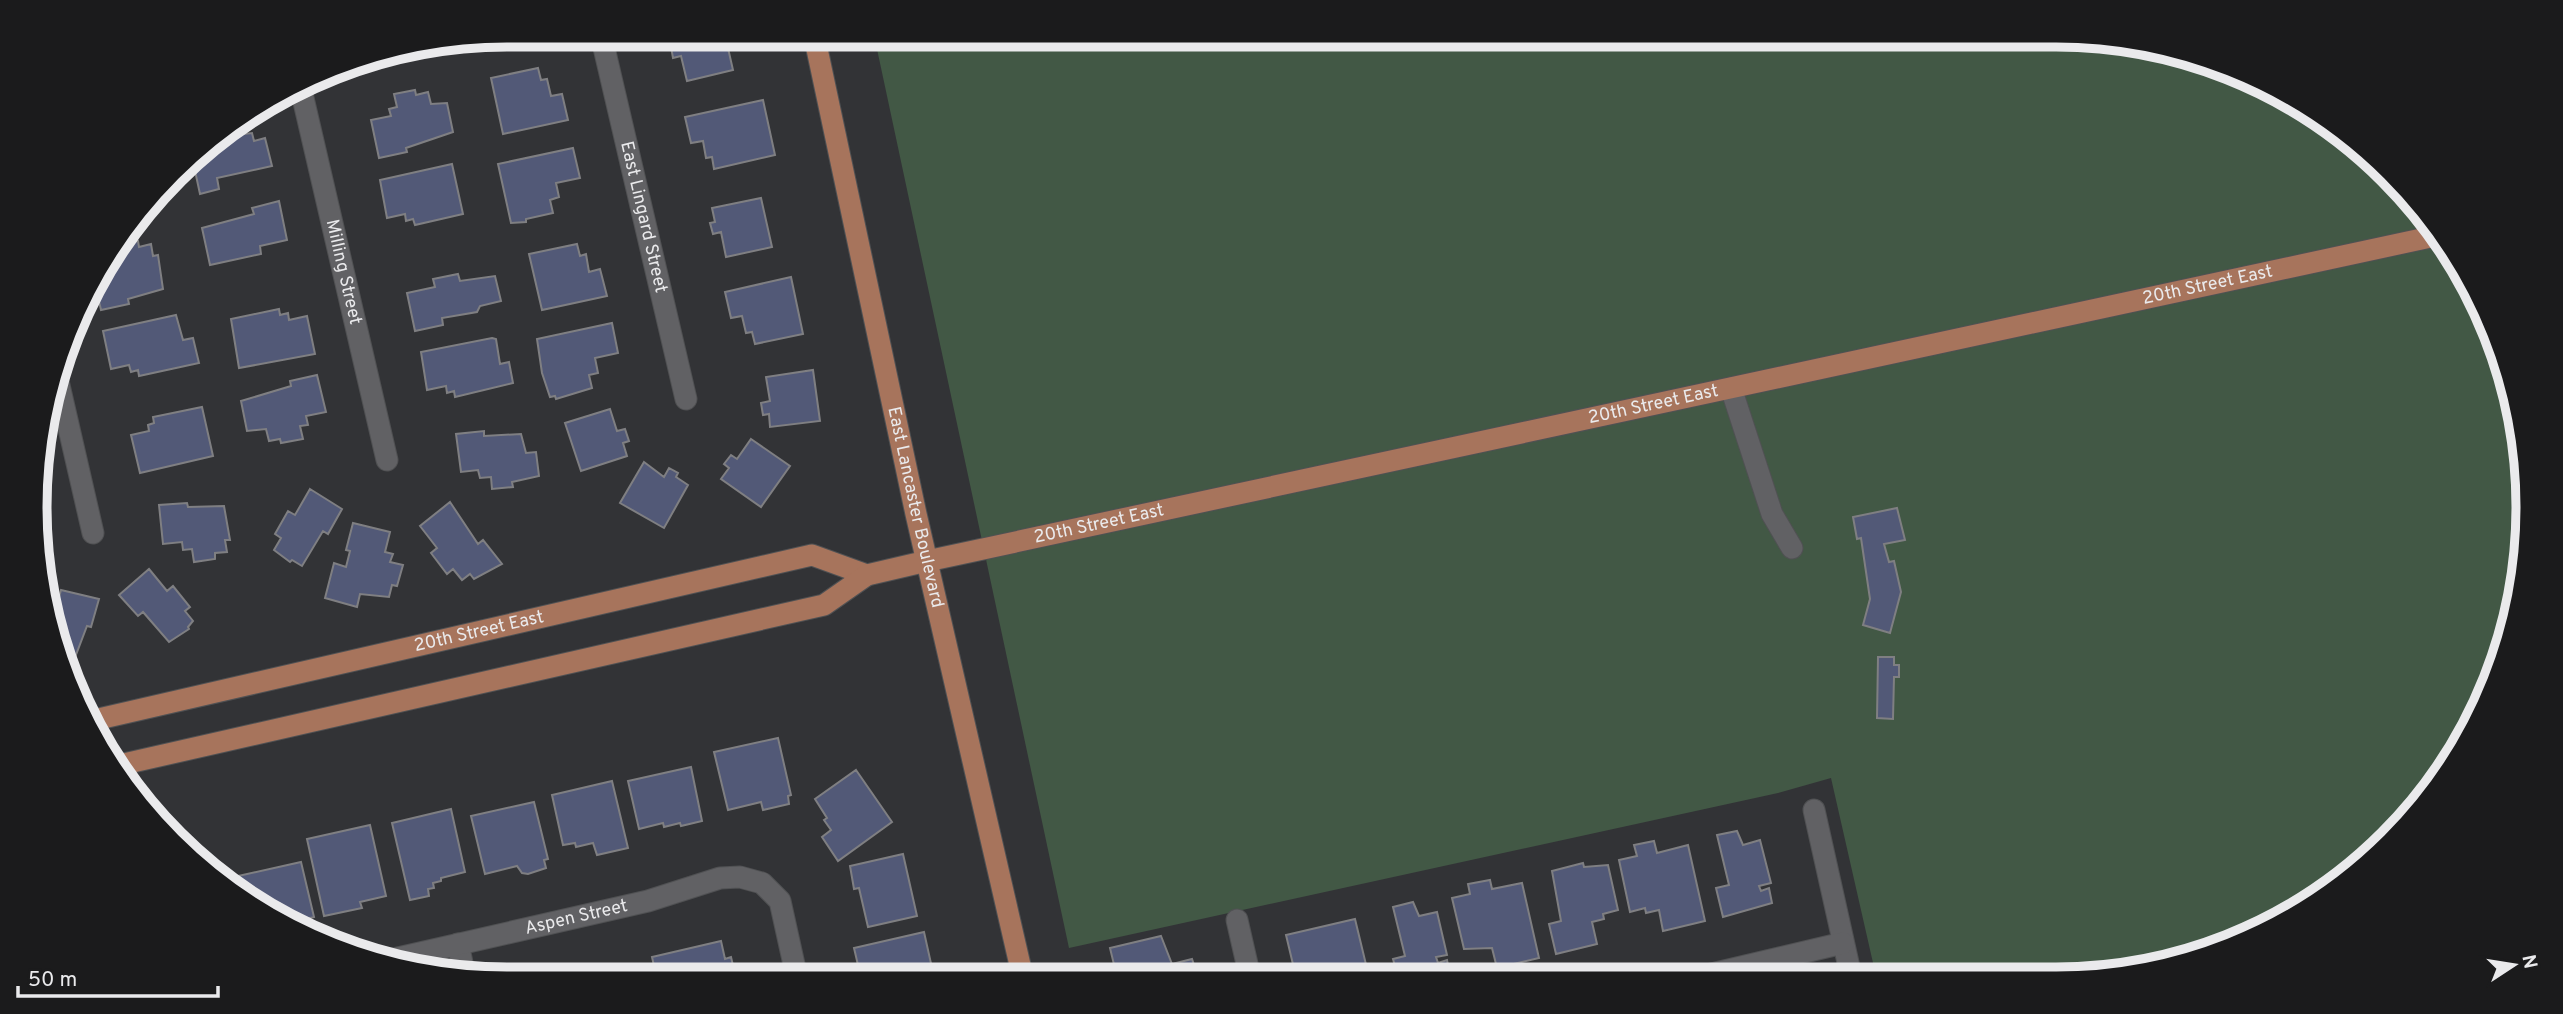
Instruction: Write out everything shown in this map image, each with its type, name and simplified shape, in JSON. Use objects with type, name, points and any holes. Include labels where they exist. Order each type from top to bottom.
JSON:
[{"type":"main road","name":"East Lancaster Boulevard","points":[[817,47],[927,561],[1020,967]]},
{"type":"main road","name":"20th Street East","points":[[126,763],[824,605],[867,575],[927,561],[2428,238]]},
{"type":"main road","name":"20th Street East","points":[[100,719],[812,555],[867,575]]},
{"type":"street","name":"East Lingard Street","points":[[604,47],[686,399]]},
{"type":"street","name":"Milling Street","points":[[303,96],[387,460]]},
{"type":"street","points":[[1731,388],[1772,514],[1792,548]]},
{"type":"street","points":[[61,395],[93,533]]},
{"type":"street","points":[[1814,810],[1849,967]]},
{"type":"street","name":"Aspen Street","points":[[408,956],[648,901],[720,878],[740,877],[762,883],[780,901],[795,967]]},
{"type":"street","points":[[1237,920],[1248,967]]},
{"type":"street","points":[[1741,967],[1843,943]]},
{"type":"street","points":[[458,944],[462,965]]},
{"type":"green space","points":[[877,47],[2056,47],[2146,56],[2232,82],[2286,109],[2336,142],[2381,182],[2421,227],[2454,277],[2481,331],[2507,417],[2516,507],[2507,597],[2481,683],[2454,737],[2438,762],[2421,787],[2381,832],[2336,872],[2311,889],[2286,905],[2232,932],[2146,958],[2086,966],[1874,967],[1831,778],[1778,793],[1069,948]]},
{"type":"building","points":[[671,47],[728,47],[733,70],[687,81],[681,56],[673,58]]},
{"type":"building","points":[[538,68],[541,80],[547,79],[551,96],[562,94],[568,120],[503,134],[491,78]]},
{"type":"building","points":[[415,90],[416,95],[428,92],[431,104],[447,103],[453,132],[406,148],[407,152],[379,158],[371,120],[391,116],[389,109],[397,107],[394,94]]},
{"type":"building","points":[[763,100],[775,155],[714,169],[712,157],[706,158],[703,141],[691,143],[685,117]]},
{"type":"building","points":[[244,130],[245,134],[252,133],[254,141],[265,138],[272,166],[217,178],[219,189],[200,194],[195,170],[204,161]]},
{"type":"building","points":[[573,148],[580,178],[556,183],[559,197],[550,200],[553,213],[526,219],[526,222],[511,223],[498,164]]},
{"type":"building","points":[[452,164],[463,214],[415,225],[413,219],[406,221],[405,214],[387,218],[380,180]]},
{"type":"building","points":[[761,198],[772,247],[726,257],[721,232],[713,234],[710,223],[715,222],[712,208]]},
{"type":"building","points":[[279,201],[287,240],[260,246],[261,254],[210,265],[202,228],[254,214],[252,208]]},
{"type":"building","points":[[138,241],[139,247],[151,244],[153,256],[158,255],[163,289],[128,299],[129,304],[101,310],[98,298],[131,242]]},
{"type":"building","points":[[577,244],[580,256],[586,254],[589,272],[600,269],[607,296],[542,310],[529,254]]},
{"type":"building","points":[[458,274],[460,281],[495,276],[501,301],[480,306],[477,312],[442,318],[443,325],[415,331],[407,293],[435,287],[433,279]]},
{"type":"building","points":[[791,277],[803,334],[755,344],[752,332],[746,333],[742,316],[731,318],[725,292]]},
{"type":"building","points":[[279,309],[280,315],[288,313],[289,320],[307,316],[315,354],[239,368],[231,319]]},
{"type":"building","points":[[176,315],[183,340],[193,338],[199,363],[139,376],[138,370],[131,372],[129,365],[111,369],[103,331]]},
{"type":"building","points":[[612,323],[618,353],[595,358],[598,373],[589,375],[592,388],[556,399],[555,396],[550,397],[542,373],[537,339]]},
{"type":"building","points":[[496,339],[500,364],[509,362],[513,383],[455,397],[454,391],[447,393],[446,386],[427,390],[421,352]]},
{"type":"building","points":[[813,370],[820,421],[770,427],[769,414],[763,415],[761,403],[770,401],[766,377]]},
{"type":"building","points":[[317,375],[326,412],[306,416],[308,425],[300,426],[303,439],[281,443],[280,439],[269,441],[266,429],[247,431],[241,401],[291,386],[290,381]]},
{"type":"building","points":[[202,407],[213,456],[140,473],[131,435],[149,431],[148,425],[154,423],[153,417]]},
{"type":"building","points":[[610,409],[617,431],[625,429],[629,441],[623,443],[627,456],[581,471],[565,423]]},
{"type":"building","points":[[484,431],[484,436],[521,434],[526,453],[536,452],[539,476],[512,482],[513,487],[492,489],[491,477],[480,478],[478,470],[461,472],[456,434]]},
{"type":"building","points":[[751,439],[790,466],[761,507],[721,479],[729,468],[724,464],[731,455],[737,459]]},
{"type":"building","points":[[644,462],[664,477],[669,468],[678,473],[676,477],[688,485],[664,528],[620,503]]},
{"type":"building","points":[[310,489],[342,509],[328,534],[323,531],[302,566],[292,560],[290,562],[274,550],[281,538],[275,534],[288,511],[295,515]]},
{"type":"building","points":[[450,502],[478,544],[483,540],[502,564],[474,579],[470,574],[462,580],[453,569],[447,574],[431,553],[437,548],[420,526]]},
{"type":"building","points":[[187,503],[188,507],[224,506],[230,540],[225,540],[227,552],[215,553],[215,559],[194,562],[192,549],[183,550],[182,542],[163,544],[159,505]]},
{"type":"building","points":[[1897,508],[1905,540],[1884,544],[1889,562],[1894,561],[1901,592],[1890,633],[1863,625],[1870,599],[1861,538],[1857,539],[1853,517]]},
{"type":"building","points":[[353,523],[390,532],[385,552],[393,554],[390,562],[403,565],[397,586],[392,585],[389,597],[360,594],[357,607],[325,598],[334,563],[346,567],[350,551],[346,550]]},
{"type":"building","points":[[149,569],[167,591],[173,586],[190,607],[185,611],[193,621],[189,629],[169,642],[143,612],[138,616],[119,595]]},
{"type":"building","points":[[61,590],[99,599],[91,627],[87,626],[74,660],[63,626],[57,603]]},
{"type":"building","points":[[1878,657],[1894,657],[1894,665],[1899,665],[1899,677],[1894,677],[1893,719],[1877,718]]},
{"type":"building","points":[[778,738],[791,795],[788,796],[789,804],[763,810],[761,802],[728,810],[714,752]]},
{"type":"building","points":[[691,767],[702,821],[664,827],[663,823],[639,829],[628,781]]},
{"type":"building","points":[[856,770],[892,822],[838,861],[822,837],[831,830],[815,799]]},
{"type":"building","points":[[612,781],[628,848],[597,855],[593,843],[576,847],[575,843],[563,845],[552,795]]},
{"type":"building","points":[[534,802],[548,859],[544,860],[546,868],[528,874],[522,873],[517,866],[485,874],[471,816]]},
{"type":"building","points":[[451,809],[465,872],[441,878],[441,881],[433,883],[434,888],[428,889],[429,896],[410,900],[392,823]]},
{"type":"building","points":[[370,825],[386,896],[360,902],[362,908],[324,916],[307,839]]},
{"type":"building","points":[[1737,831],[1743,845],[1760,840],[1771,883],[1759,886],[1761,891],[1769,888],[1772,903],[1723,917],[1716,888],[1729,885],[1717,835]]},
{"type":"building","points":[[1654,841],[1657,853],[1688,845],[1705,921],[1663,931],[1659,910],[1646,913],[1645,908],[1630,912],[1619,860],[1637,856],[1634,845]]},
{"type":"building","points":[[903,854],[917,916],[868,927],[859,888],[854,889],[850,866]]},
{"type":"building","points":[[301,862],[314,917],[305,919],[277,905],[239,880],[238,876]]},
{"type":"building","points":[[1583,863],[1584,867],[1608,865],[1618,910],[1603,914],[1604,919],[1592,922],[1597,944],[1556,954],[1549,924],[1561,921],[1552,871]]},
{"type":"building","points":[[1490,880],[1492,889],[1522,883],[1539,958],[1497,967],[1492,948],[1464,949],[1452,898],[1470,894],[1468,884]]},
{"type":"building","points":[[1413,902],[1419,916],[1437,912],[1447,955],[1436,957],[1438,963],[1447,960],[1448,967],[1395,967],[1393,959],[1405,956],[1393,907]]},
{"type":"building","points":[[1355,919],[1367,967],[1294,967],[1286,935]]},
{"type":"building","points":[[924,932],[932,967],[858,967],[854,948]]},
{"type":"building","points":[[1161,936],[1172,964],[1192,959],[1195,967],[1115,967],[1110,948]]},
{"type":"building","points":[[721,941],[725,959],[731,957],[733,967],[654,967],[652,957]]}]
